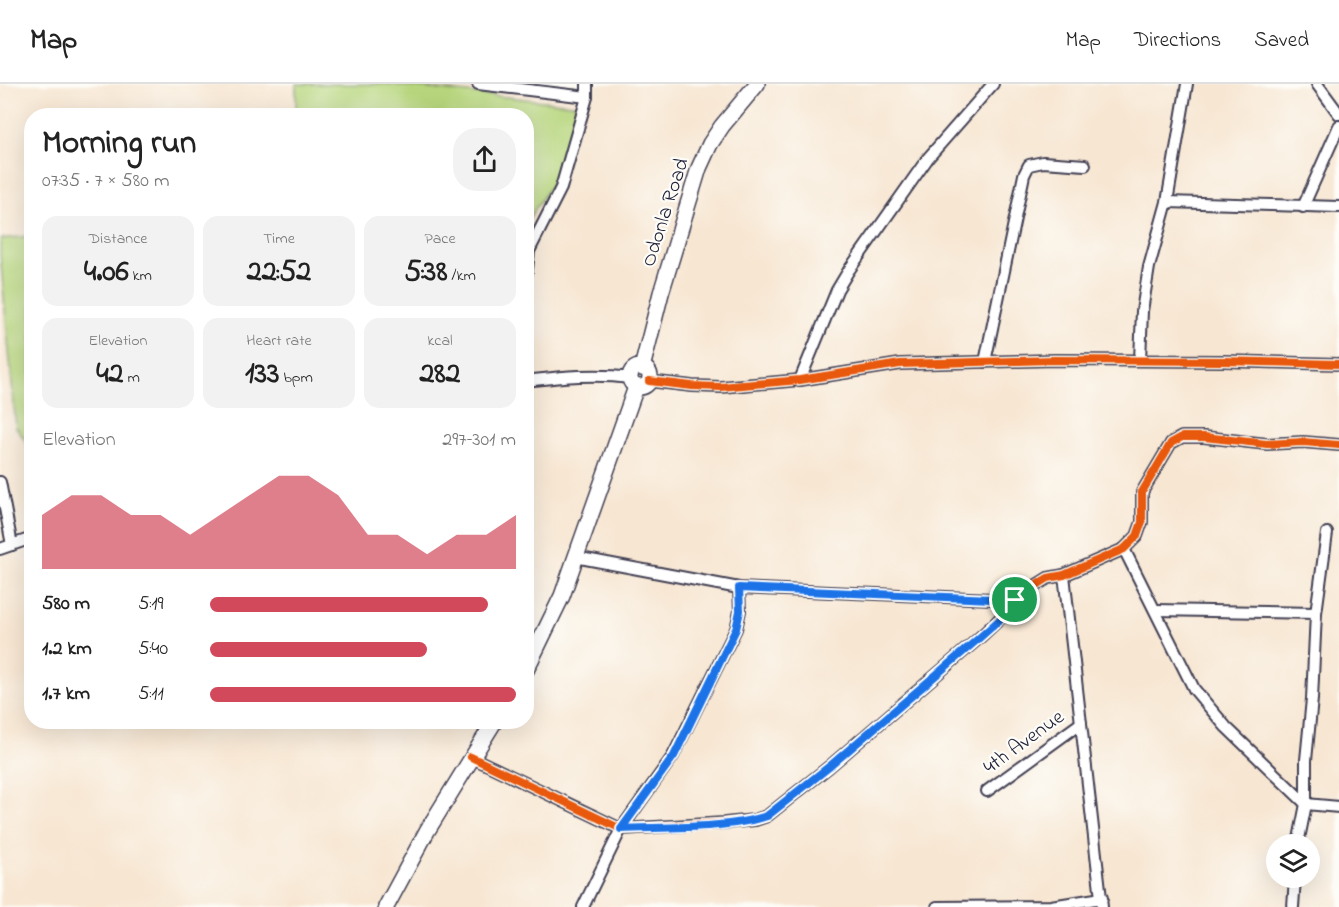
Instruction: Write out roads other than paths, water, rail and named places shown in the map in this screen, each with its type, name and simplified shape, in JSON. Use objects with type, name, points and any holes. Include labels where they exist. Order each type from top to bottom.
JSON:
[{"type":"street","points":[[478,84],[587,97]]},
{"type":"street","points":[[534,241],[561,188],[587,97],[587,84]]},
{"type":"street","name":"Odonla Road","points":[[534,654],[562,596],[639,379],[664,283],[699,168],[710,144],[722,126],[757,84]]},
{"type":"street","points":[[800,380],[837,290],[849,270],[928,159],[993,84]]},
{"type":"street","points":[[1140,360],[1142,311],[1149,267],[1167,202],[1187,84]]},
{"type":"street","points":[[1317,84],[1339,114]]},
{"type":"street","points":[[1304,207],[1339,126]]},
{"type":"street","points":[[984,362],[1024,175],[1029,165],[1043,162],[1085,165]]},
{"type":"street","points":[[1167,202],[1339,207]]},
{"type":"street","points":[[534,380],[567,376],[610,376],[692,386],[721,387],[800,380],[900,364],[1055,360],[1339,364]]},
{"type":"street","points":[[471,757],[621,829],[725,823],[755,820],[767,816],[830,766],[978,639],[1004,616],[1015,600],[1048,578],[1064,575],[1124,549],[1137,536],[1142,522],[1142,492],[1171,443],[1182,437],[1204,437],[1267,444],[1303,442],[1339,445]]},
{"type":"street","points":[[0,482],[12,544]]},
{"type":"street","points":[[1300,834],[1306,804],[1306,760],[1312,699],[1316,613],[1327,533]]},
{"type":"street","points":[[0,549],[24,540]]},
{"type":"street","points":[[1124,549],[1194,689],[1226,727],[1306,804],[1339,807]]},
{"type":"street","points":[[575,557],[739,588],[1015,600]]},
{"type":"street","points":[[937,907],[1102,903],[1064,575]]},
{"type":"street","points":[[583,907],[621,829],[674,756],[736,629],[740,611],[739,588]]},
{"type":"street","points":[[1156,610],[1316,613]]},
{"type":"street","name":"4th Avenue","points":[[987,791],[1081,723]]},
{"type":"street","points":[[386,907],[427,831],[489,729]]},
{"type":"street","points":[[1293,907],[1295,888]]}]
